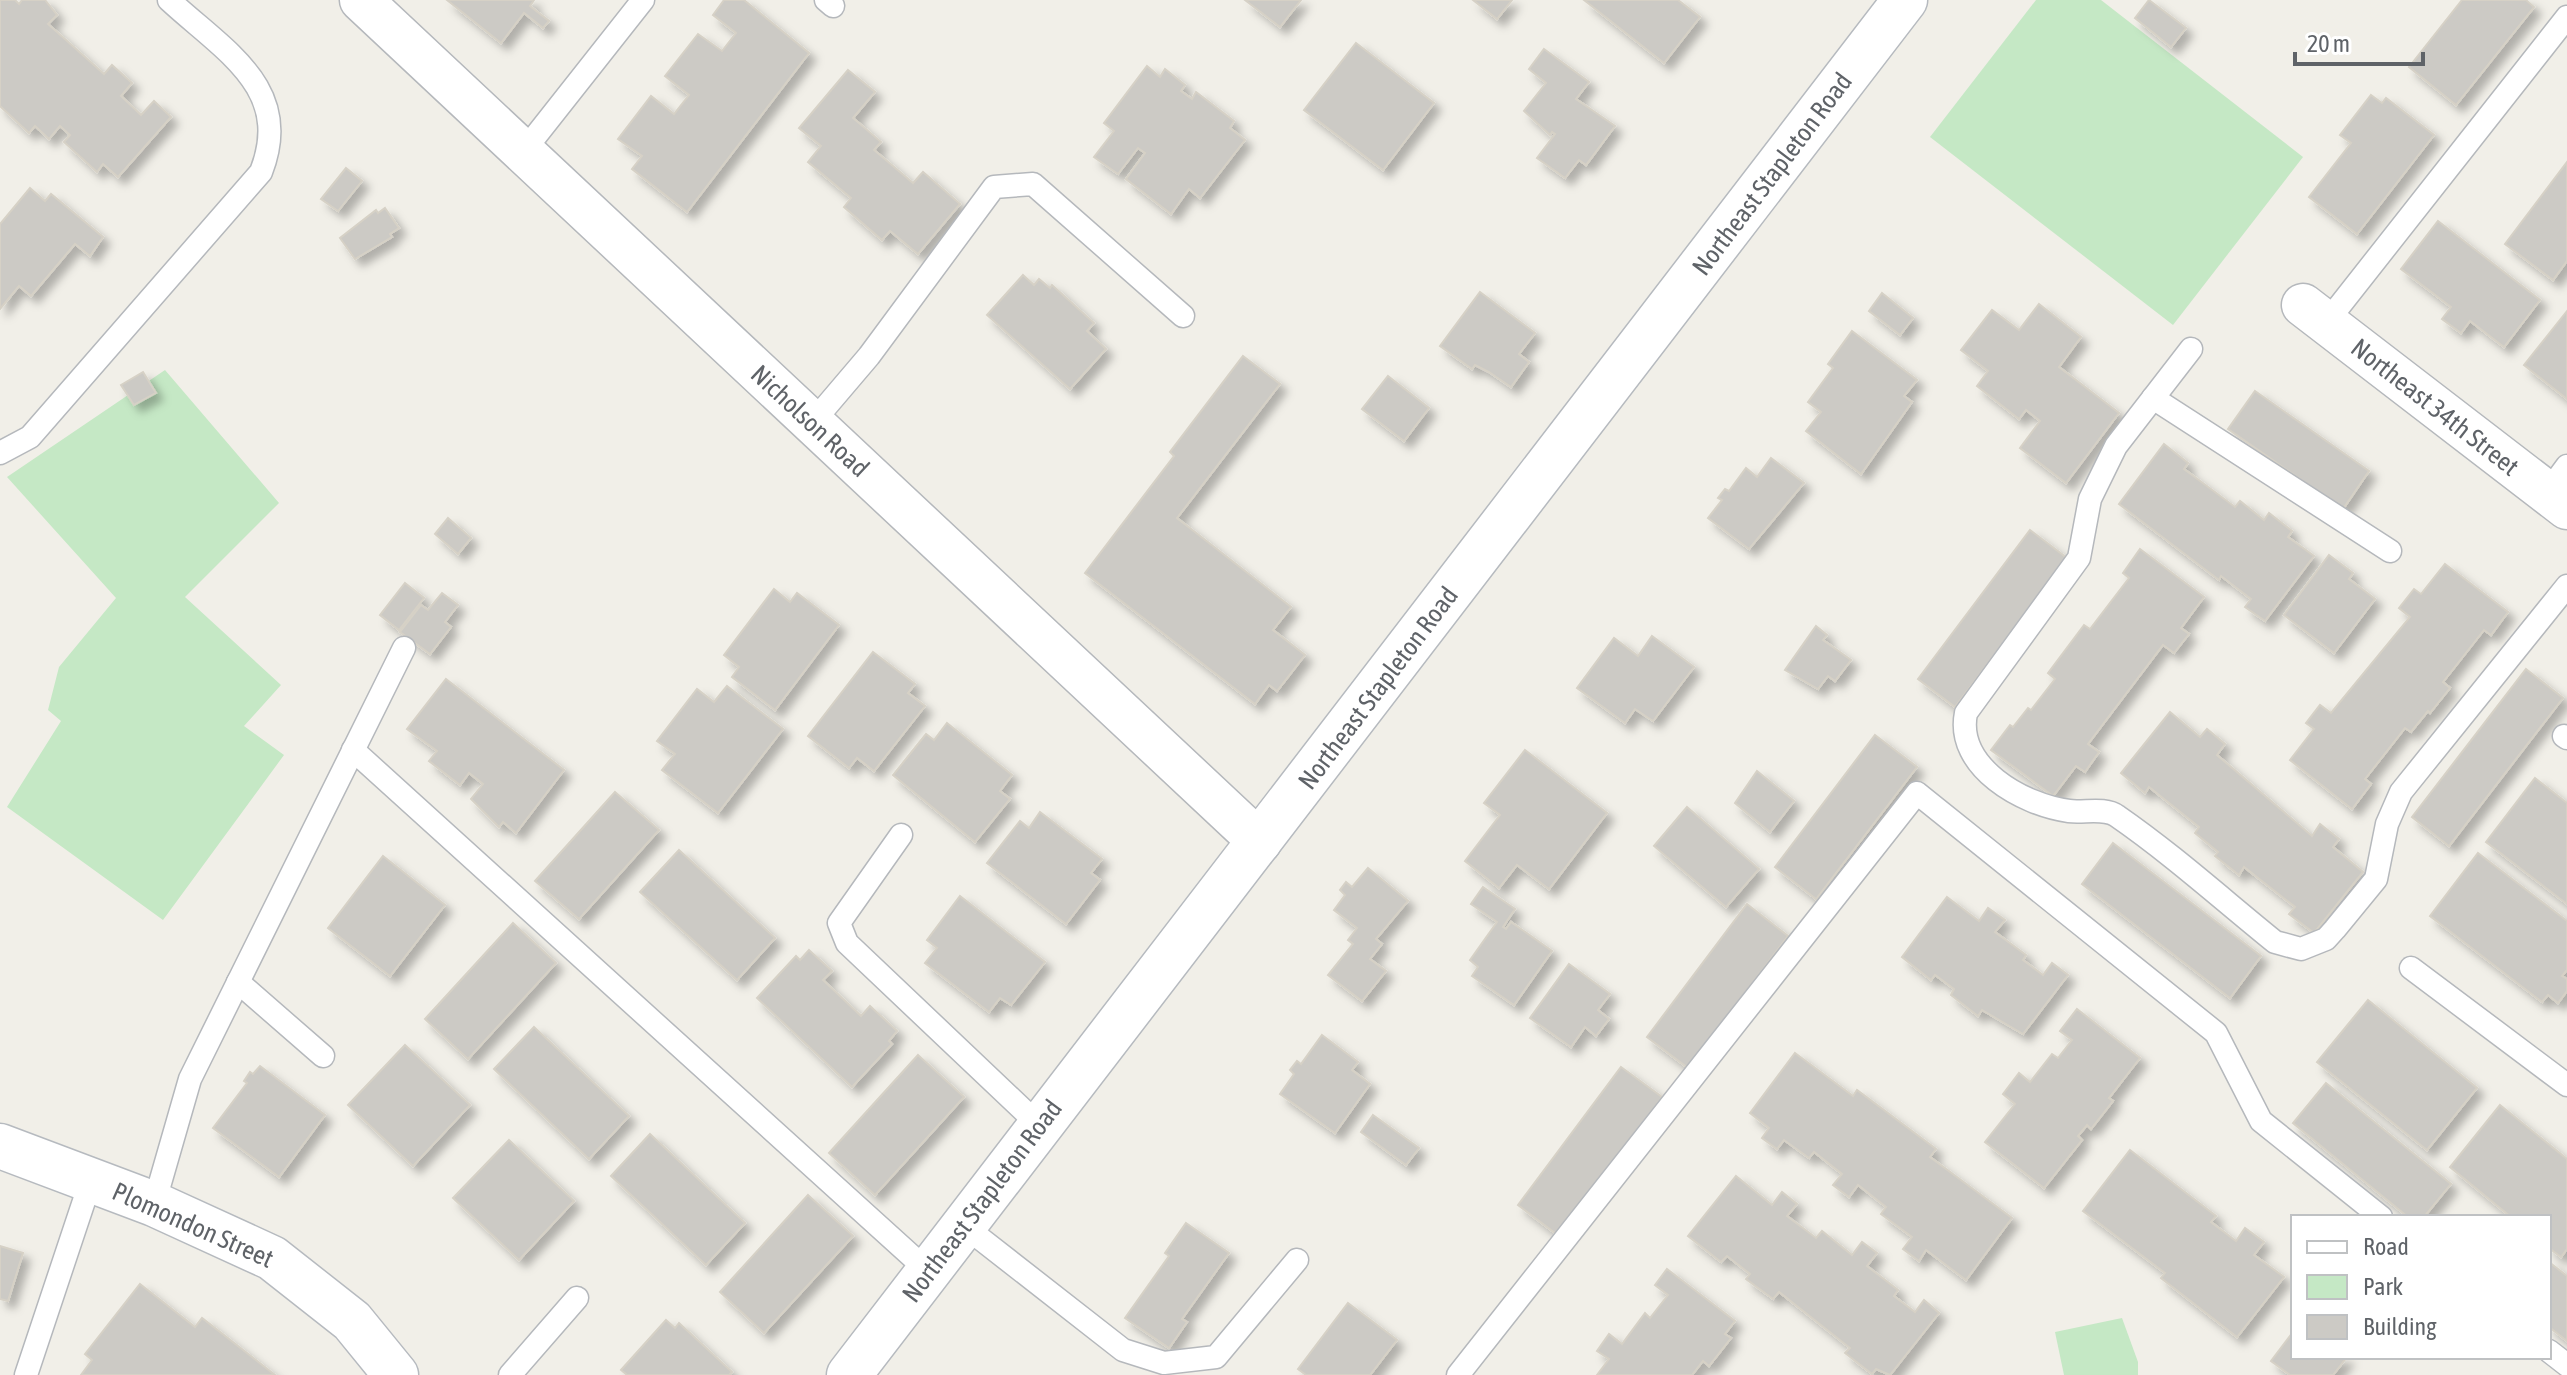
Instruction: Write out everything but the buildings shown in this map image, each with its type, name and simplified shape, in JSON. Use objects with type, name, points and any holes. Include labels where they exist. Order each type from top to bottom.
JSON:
[{"type":"street","name":"Nicholson Road","points":[[361,0],[1260,842]]},
{"type":"street","name":"Northeast Stapleton Road","points":[[849,1375],[1260,842],[1896,3]]},
{"type":"street","name":"Northeast 34th Street","points":[[2314,314],[2560,489]]},
{"type":"street","name":"Plomondon Street","points":[[0,1146],[154,1204],[272,1258],[352,1321],[396,1375]]},
{"type":"lane","points":[[0,453],[30,437],[261,172],[271,147],[272,122],[265,97],[250,76],[169,0]]},
{"type":"lane","points":[[523,152],[643,0]]},
{"type":"lane","points":[[2314,314],[2567,17]]},
{"type":"lane","points":[[812,423],[869,356],[994,187],[1033,184],[1183,316]]},
{"type":"lane","points":[[2191,349],[2116,446],[2090,499],[2079,558],[1972,701],[1964,726],[1965,740],[1978,763],[2025,800],[2069,811],[2113,813],[2275,942],[2301,949],[2326,939],[2376,879],[2387,824],[2401,792],[2567,586]]},
{"type":"lane","points":[[2153,398],[2390,551]]},
{"type":"lane","points":[[154,1204],[190,1079],[404,648]]},
{"type":"lane","points":[[353,750],[928,1271]]},
{"type":"lane","points":[[1458,1375],[1917,793],[2216,1033],[2261,1121],[2378,1215]]},
{"type":"lane","points":[[901,835],[839,923],[847,943],[1040,1126]]},
{"type":"lane","points":[[2411,968],[2567,1085]]},
{"type":"lane","points":[[238,982],[323,1056]]},
{"type":"lane","points":[[26,1375],[91,1180]]},
{"type":"lane","points":[[963,1225],[1123,1350],[1164,1363],[1216,1357],[1297,1260]]},
{"type":"lane","points":[[510,1375],[577,1298]]},
{"type":"lane","points":[[2551,1353],[2567,1365]]},
{"type":"green space","points":[[2036,0],[2101,0],[2303,157],[2173,325],[1930,137]]},
{"type":"green space","points":[[165,370],[279,503],[185,597],[281,685],[244,726],[284,755],[163,920],[7,807],[61,721],[48,710],[59,667],[116,598],[7,477]]},
{"type":"green space","points":[[2122,1318],[2138,1362],[2138,1375],[2064,1375],[2055,1332]]}]
